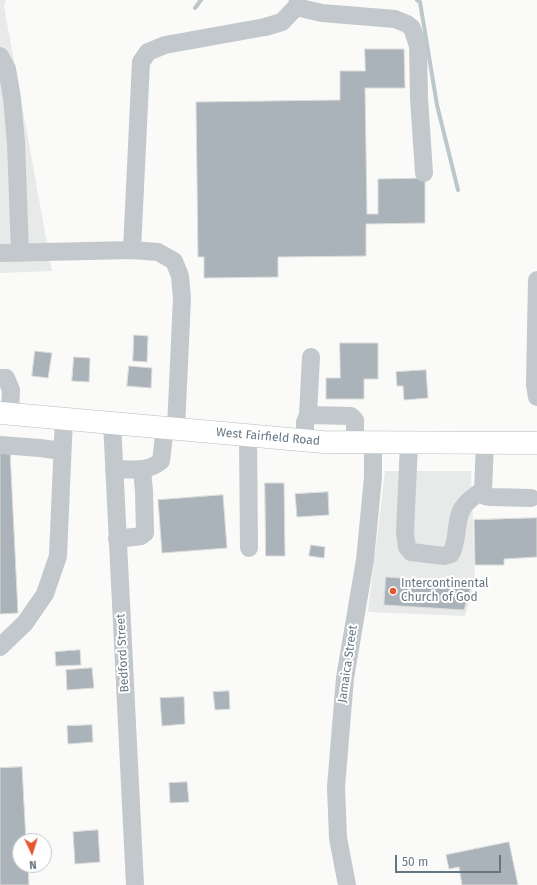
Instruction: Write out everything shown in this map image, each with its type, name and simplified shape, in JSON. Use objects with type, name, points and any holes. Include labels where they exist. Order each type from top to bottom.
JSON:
[{"type":"main road","name":"West Fairfield Road","points":[[5,413],[323,442],[537,443]]},
{"type":"street","points":[[132,250],[141,62],[148,52],[165,45],[265,28],[282,22],[297,3],[322,13],[395,19],[412,28],[418,46],[419,98],[424,173]]},
{"type":"street","points":[[0,56],[7,69],[12,98],[16,143],[20,253]]},
{"type":"street","points":[[0,253],[132,250],[158,252],[174,261],[180,276],[182,298],[170,427],[161,461],[156,465],[142,470],[114,469]]},
{"type":"street","points":[[537,280],[535,385],[537,396]]},
{"type":"street","points":[[305,440],[305,422],[308,415],[311,357]]},
{"type":"street","points":[[0,378],[6,378],[11,390],[5,413]]},
{"type":"street","name":"Jamaica Street","points":[[308,415],[351,416],[364,442],[373,477],[364,560],[344,678],[336,787],[338,838],[347,885]]},
{"type":"street","points":[[0,647],[25,623],[45,594],[58,556],[64,418]]},
{"type":"street","name":"Bedford Street","points":[[112,422],[135,885]]},
{"type":"street","points":[[248,435],[249,548]]},
{"type":"street","points":[[409,443],[405,532],[407,547],[411,552],[444,556],[451,554],[455,547],[459,514],[462,507],[483,490]]},
{"type":"street","points":[[485,443],[483,490],[485,496],[531,498]]},
{"type":"street","points":[[0,445],[62,451]]},
{"type":"street","points":[[117,539],[141,536],[145,533],[142,470]]},
{"type":"shaded area","points":[[0,0],[6,0],[4,6],[52,271],[0,273]]},
{"type":"shaded area","points":[[385,471],[471,471],[475,580],[465,616],[368,612]]},
{"type":"building","points":[[365,49],[404,49],[405,88],[365,88],[367,214],[378,214],[378,179],[425,178],[425,223],[366,224],[366,256],[278,257],[278,277],[204,278],[204,257],[198,257],[196,102],[340,100],[340,71],[365,71]]},
{"type":"building","points":[[134,335],[148,336],[147,362],[133,361]]},
{"type":"building","points":[[340,343],[378,343],[378,379],[364,379],[364,399],[326,399],[326,378],[340,378]]},
{"type":"building","points":[[35,351],[52,353],[48,378],[32,376]]},
{"type":"building","points":[[74,357],[90,358],[89,382],[72,381]]},
{"type":"building","points":[[129,366],[152,368],[151,388],[127,386]]},
{"type":"building","points":[[426,370],[428,398],[404,400],[403,386],[397,386],[396,372]]},
{"type":"building","points":[[10,450],[18,613],[0,614],[0,451]]},
{"type":"building","points":[[265,483],[284,483],[285,556],[266,556]]},
{"type":"building","points":[[328,492],[329,515],[297,517],[295,494]]},
{"type":"building","points":[[223,495],[227,548],[162,553],[158,500]]},
{"type":"building","points":[[537,518],[537,557],[504,559],[504,565],[475,565],[474,520]]},
{"type":"building","points":[[311,545],[325,547],[324,558],[309,556]]},
{"type":"building","points":[[386,577],[472,583],[464,610],[384,605]]},
{"type":"building","points":[[80,650],[81,665],[56,666],[55,652]]},
{"type":"building","points":[[92,668],[94,688],[67,690],[66,670]]},
{"type":"building","points":[[229,691],[230,709],[215,710],[213,692]]},
{"type":"building","points":[[184,697],[185,724],[162,726],[160,698]]},
{"type":"building","points":[[92,725],[93,742],[68,744],[67,726]]},
{"type":"building","points":[[22,767],[26,833],[12,833],[12,873],[28,873],[29,885],[0,885],[0,768]]},
{"type":"building","points":[[187,782],[189,802],[170,803],[169,783]]},
{"type":"building","points":[[98,830],[100,862],[75,864],[73,832]]},
{"type":"building","points":[[509,842],[518,885],[462,885],[459,867],[449,869],[446,855]]},
{"type":"waterway","points":[[195,8],[201,0]]},
{"type":"waterway","points":[[417,0],[420,2],[437,105],[458,190]]},
{"type":"place","name":"Intercontinental Church of God","points":[[393,591]]}]
